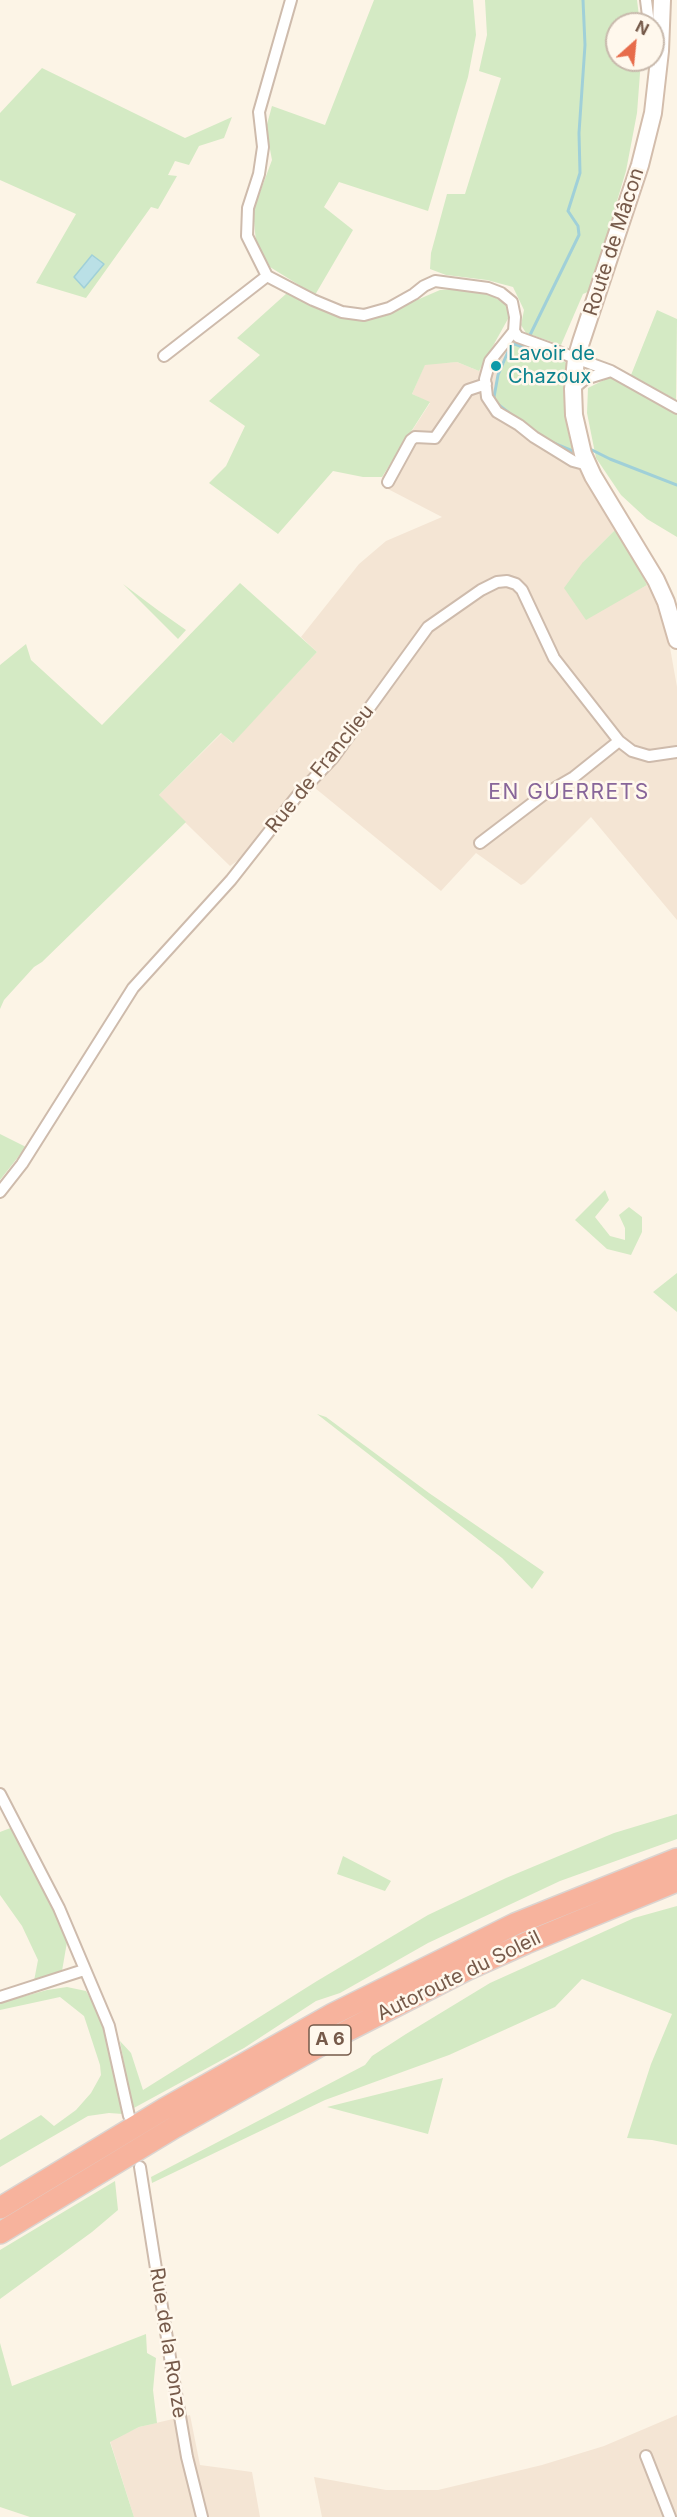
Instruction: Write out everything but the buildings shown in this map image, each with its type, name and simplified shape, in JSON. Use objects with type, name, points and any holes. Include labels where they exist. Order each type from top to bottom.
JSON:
[{"type":"highway","name":"Autoroute du Soleil","points":[[0,2208],[164,2109],[333,2014],[515,1924],[677,1859]]},
{"type":"highway","name":"Autoroute du Soleil","points":[[0,2233],[165,2132],[335,2037],[466,1970],[573,1922],[677,1881]]},
{"type":"street","points":[[291,0],[259,112],[263,147],[259,174],[248,208],[247,236],[267,276],[342,312],[364,315],[389,308],[435,281],[488,288],[501,293],[512,302],[515,317],[514,331],[518,337],[611,371],[677,408]]},
{"type":"street","name":"Route de Mâcon","points":[[655,72],[653,113],[640,165],[576,359],[573,389],[574,415],[583,453],[656,580],[666,602],[677,640]]},
{"type":"street","points":[[164,356],[267,276]]},
{"type":"street","points":[[514,331],[489,361],[486,397],[496,412],[573,461],[583,453]]},
{"type":"street","points":[[573,389],[585,379],[611,371]]},
{"type":"street","points":[[388,482],[411,440],[415,437],[435,438],[468,390],[486,384]]},
{"type":"street","name":"Rue de Franclieu","points":[[0,1192],[22,1164],[133,988],[231,880],[297,796],[333,758],[429,627],[449,611],[497,582],[507,581],[516,584],[522,590],[554,658],[619,741],[632,751],[649,756],[677,752]]},
{"type":"street","points":[[480,843],[543,795],[574,777],[619,741]]},
{"type":"street","points":[[0,1794],[59,1908],[109,2026],[129,2116]]},
{"type":"street","points":[[0,1997],[84,1970]]},
{"type":"street","name":"Rue de la Ronze","points":[[140,2167],[177,2403],[202,2517]]},
{"type":"street","points":[[646,2456],[670,2517]]},
{"type":"shaded area","points":[[494,343],[514,344],[498,376],[577,456],[618,527],[583,562],[625,597],[647,585],[666,625],[677,687],[677,920],[591,817],[521,885],[476,853],[441,891],[304,779],[243,857],[230,866],[158,796],[222,733],[232,743],[317,652],[301,637],[359,564],[386,541],[442,517],[386,488],[382,477],[430,403],[412,394],[425,364],[457,362],[479,371]]},
{"type":"shaded area","points":[[190,2415],[200,2465],[252,2472],[260,2517],[134,2517],[110,2441],[139,2427]]},
{"type":"shaded area","points":[[677,2415],[677,2517],[322,2517],[314,2477],[386,2490],[438,2490],[542,2465],[604,2446]]},
{"type":"green space","points":[[374,0],[473,0],[476,35],[468,77],[428,211],[339,182],[324,207],[353,230],[315,295],[270,267],[256,242],[253,211],[272,160],[266,128],[272,106],[325,125]]},
{"type":"green space","points":[[485,0],[637,0],[638,12],[605,12],[605,72],[640,72],[637,113],[626,171],[590,291],[583,294],[561,345],[526,333],[521,325],[524,310],[513,287],[487,280],[446,275],[430,269],[431,253],[447,194],[465,194],[501,78],[479,71],[487,35]]},
{"type":"green space","points":[[42,68],[185,138],[232,117],[224,138],[199,146],[189,165],[175,161],[168,175],[177,176],[158,209],[151,207],[86,298],[36,283],[76,214],[0,180],[0,113]]},
{"type":"green space","points":[[456,289],[490,294],[506,305],[509,317],[479,371],[457,362],[425,365],[412,394],[430,402],[382,477],[363,477],[333,471],[278,534],[209,483],[226,466],[245,426],[209,401],[260,355],[237,338],[287,293],[309,305],[338,316],[359,320],[373,319],[440,290]]},
{"type":"green space","points":[[657,310],[677,319],[676,400],[631,375]]},
{"type":"green space","points":[[514,344],[558,358],[568,364],[564,406],[570,441],[577,456],[550,443],[502,408],[494,397],[498,376]]},
{"type":"green space","points":[[610,377],[636,388],[677,415],[677,537],[647,519],[621,495],[596,458],[587,413],[588,388]]},
{"type":"green space","points":[[618,527],[647,585],[586,620],[564,588],[583,562]]},
{"type":"green space","points":[[240,583],[317,652],[233,743],[221,733],[159,795],[186,822],[42,962],[34,967],[4,1000],[0,1009],[0,665],[26,644],[31,660],[102,725]]},
{"type":"green space","points":[[123,584],[159,611],[186,630],[178,639]]},
{"type":"green space","points":[[0,1134],[26,1147],[0,1180]]},
{"type":"green space","points":[[605,1190],[609,1200],[595,1217],[610,1236],[625,1240],[625,1228],[619,1215],[629,1207],[642,1217],[642,1232],[631,1255],[607,1249],[575,1220]]},
{"type":"green space","points":[[677,1273],[677,1312],[653,1292]]},
{"type":"green space","points":[[317,1414],[326,1417],[429,1493],[544,1572],[532,1589],[502,1558]]},
{"type":"green space","points":[[677,1814],[677,1839],[560,1881],[428,1943],[340,1993],[316,2001],[244,2048],[132,2109],[120,2041],[131,2053],[143,2090],[317,1981],[428,1915],[506,1878],[614,1833]]},
{"type":"green space","points":[[13,1827],[57,1915],[67,1942],[62,1971],[34,1981],[38,1960],[22,1926],[0,1895],[0,1832]]},
{"type":"green space","points":[[343,1856],[391,1881],[385,1891],[337,1874]]},
{"type":"green space","points":[[677,1906],[677,2145],[627,2138],[651,2064],[672,2014],[582,1979],[555,2007],[449,2055],[325,2100],[152,2183],[151,2177],[365,2065],[372,2056],[490,1983],[634,1918]]},
{"type":"green space","points":[[67,1987],[86,1991],[104,2022],[123,2114],[88,2116],[0,2167],[0,2140],[41,2115],[54,2126],[76,2110],[91,2093],[101,2075],[100,2065],[84,2016],[60,1997],[0,2010],[0,2003]]},
{"type":"green space","points":[[443,2078],[428,2134],[327,2107]]},
{"type":"green space","points":[[115,2181],[118,2210],[92,2232],[0,2299],[0,2250]]},
{"type":"green space","points":[[146,2334],[147,2353],[156,2358],[153,2390],[157,2423],[139,2427],[110,2442],[134,2517],[30,2517],[0,2507],[0,2343],[12,2386]]},
{"type":"water","points":[[92,255],[104,264],[84,288],[74,277]]},
{"type":"waterway","points":[[530,335],[579,235],[578,226],[568,211],[580,173],[579,133],[585,45],[583,0]]},
{"type":"waterway","points":[[513,416],[495,402],[494,397],[498,375],[510,347],[515,344],[525,348]]},
{"type":"waterway","points":[[551,442],[575,452],[578,451]]},
{"type":"waterway","points":[[586,447],[610,459],[677,485]]},
{"type":"place","name":"Lavoir de Chazoux","points":[[496,366]]},
{"type":"district","name":"EN GUERRETS","points":[[569,793]]}]
